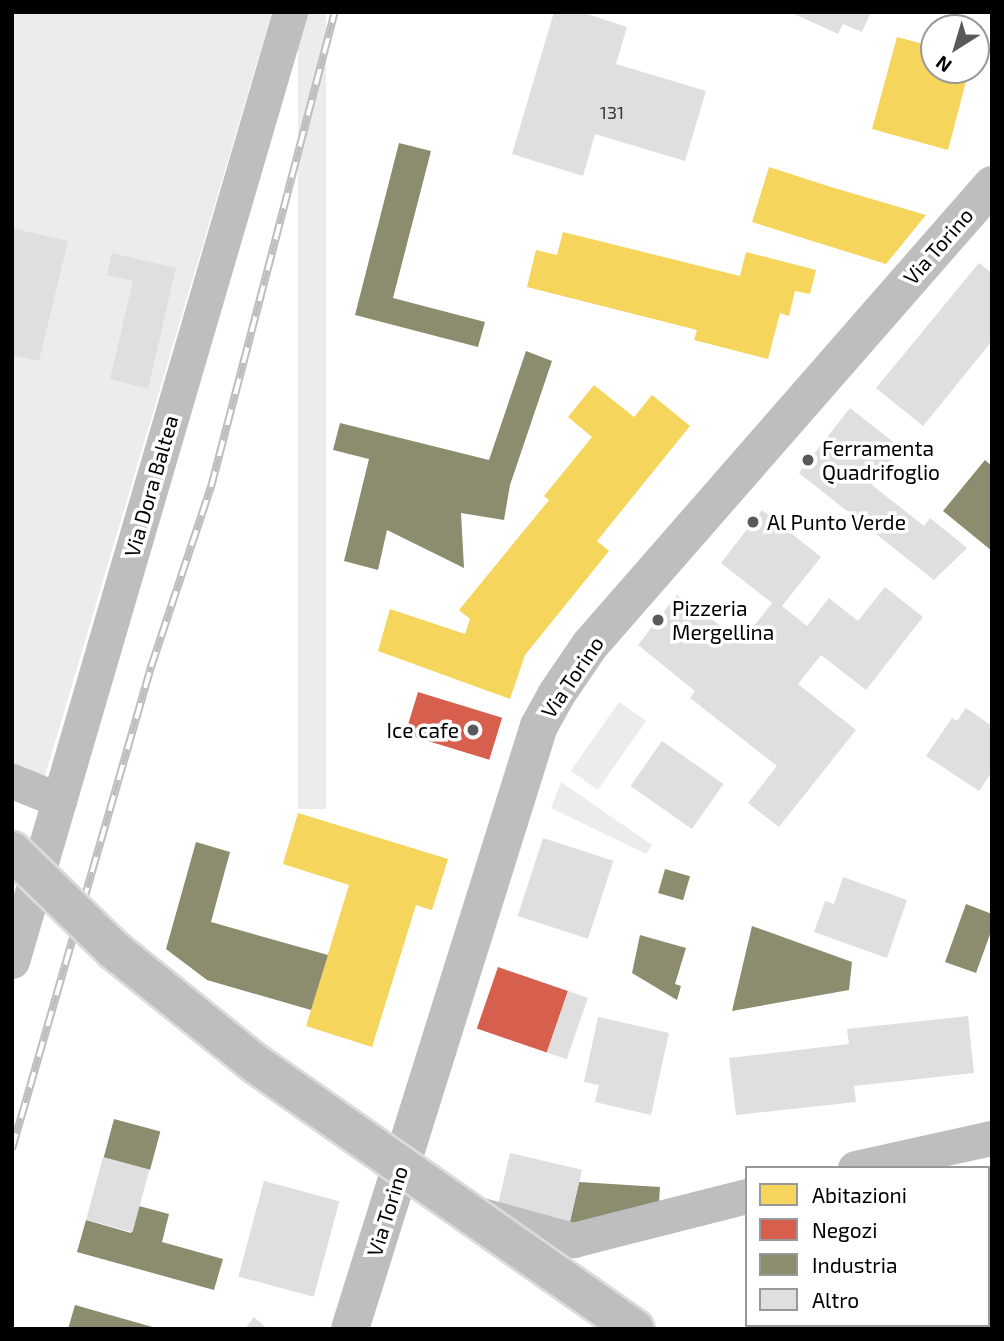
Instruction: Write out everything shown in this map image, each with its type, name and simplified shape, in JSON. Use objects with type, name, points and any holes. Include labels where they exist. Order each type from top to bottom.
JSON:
[{"type":"street","name":"Via Dora Baltea","points":[[12,961],[290,12]]},
{"type":"street","name":"Via Torino","points":[[350,1329],[539,726],[556,695],[590,645],[992,185]]},
{"type":"street","points":[[12,780],[59,800]]},
{"type":"street","points":[[12,851],[114,950],[256,1064],[634,1329]]},
{"type":"street","points":[[864,1166],[992,1138]]},
{"type":"street","points":[[395,1185],[470,1212],[573,1240],[745,1197]]},
{"type":"shaded area","points":[[12,12],[272,12],[45,776],[12,764]]},
{"type":"shaded area","points":[[298,12],[326,12],[326,809],[298,809]]},
{"type":"shaded area","points":[[619,702],[646,721],[598,790],[571,771]]},
{"type":"shaded area","points":[[561,782],[652,845],[646,854],[551,808]]},
{"type":"shaded area","points":[[776,1327],[965,1327],[965,1329]]},
{"type":"building: Abitazioni","points":[[897,37],[920,43],[920,84],[965,84],[948,150],[872,129]]},
{"type":"building: Abitazioni","points":[[769,167],[926,215],[886,264],[752,222]]},
{"type":"building: Abitazioni","points":[[563,232],[740,276],[746,252],[816,270],[810,294],[795,291],[789,316],[780,313],[768,359],[694,340],[697,330],[527,287],[536,250],[557,255]]},
{"type":"building: Abitazioni","points":[[594,385],[634,417],[652,395],[690,426],[597,541],[609,551],[525,655],[510,699],[378,651],[390,609],[465,634],[470,619],[459,610],[549,500],[544,496],[592,437],[568,417]]},
{"type":"building: Abitazioni","points":[[298,813],[448,859],[432,910],[416,905],[372,1047],[306,1026],[349,885],[283,864]]},
{"type":"building: Negozi","points":[[418,692],[502,718],[489,760],[405,734]]},
{"type":"building: Negozi","points":[[498,967],[568,991],[547,1053],[477,1028]]},
{"type":"building: Industria","points":[[399,143],[431,151],[393,298],[485,322],[478,347],[355,315]]},
{"type":"building: Industria","points":[[526,351],[552,361],[510,485],[504,520],[461,513],[464,568],[387,530],[378,570],[344,561],[369,459],[333,450],[340,423],[489,460]]},
{"type":"building: Industria","points":[[985,460],[992,466],[992,551],[943,511]]},
{"type":"building: Industria","points":[[196,842],[230,852],[211,922],[328,955],[311,1010],[207,980],[166,949]]},
{"type":"building: Industria","points":[[665,869],[690,876],[683,900],[658,893]]},
{"type":"building: Industria","points":[[966,904],[992,914],[992,929],[976,973],[945,962]]},
{"type":"building: Industria","points":[[752,926],[852,962],[849,990],[732,1011]]},
{"type":"building: Industria","points":[[640,935],[686,948],[675,984],[681,986],[677,1000],[632,973]]},
{"type":"building: Industria","points":[[114,1119],[160,1131],[150,1170],[104,1158]]},
{"type":"building: Industria","points":[[579,1182],[660,1187],[659,1203],[569,1225]]},
{"type":"building: Industria","points":[[139,1206],[169,1214],[162,1242],[223,1259],[214,1290],[77,1252],[86,1220],[131,1233]]},
{"type":"building: Industria","points":[[75,1305],[156,1328],[156,1329],[68,1329]]},
{"type":"building: Altro","points":[[554,12],[581,12],[627,27],[616,64],[706,91],[685,161],[595,134],[583,176],[512,154]]},
{"type":"building: Altro","points":[[790,12],[871,12],[862,32],[843,24],[838,34]]},
{"type":"building: Altro","points":[[12,228],[68,241],[39,361],[12,355]]},
{"type":"building: Altro","points":[[112,253],[176,268],[148,389],[110,379],[133,281],[107,275]]},
{"type":"building: Altro","points":[[979,263],[992,273],[992,341],[923,426],[876,388]]},
{"type":"building: Altro","points":[[850,408],[901,448],[872,485],[924,526],[930,518],[967,548],[934,580],[799,473]]},
{"type":"building: Altro","points":[[762,510],[821,557],[782,606],[807,626],[829,598],[858,621],[885,587],[923,617],[866,690],[821,655],[798,684],[856,730],[779,827],[748,803],[777,766],[690,698],[695,691],[638,645],[677,595],[742,641],[772,603],[721,563]]},
{"type":"building: Altro","points":[[966,708],[992,726],[992,772],[979,791],[926,756],[952,718],[957,721]]},
{"type":"building: Altro","points":[[662,741],[723,784],[692,829],[630,786]]},
{"type":"building: Altro","points":[[543,838],[613,861],[588,939],[518,916]]},
{"type":"building: Altro","points":[[843,877],[907,900],[887,958],[814,932],[825,901],[834,904]]},
{"type":"building: Altro","points":[[568,991],[588,998],[567,1059],[547,1052]]},
{"type":"building: Altro","points":[[968,1016],[974,1073],[854,1086],[856,1102],[736,1115],[729,1058],[849,1044],[847,1029]]},
{"type":"building: Altro","points":[[598,1017],[669,1033],[651,1115],[595,1102],[599,1085],[584,1082]]},
{"type":"building: Altro","points":[[510,1153],[582,1170],[569,1225],[497,1209]]},
{"type":"building: Altro","points":[[103,1157],[149,1169],[133,1232],[86,1220]]},
{"type":"building: Altro","points":[[264,1181],[339,1201],[314,1297],[238,1277]]},
{"type":"building: Altro","points":[[992,1281],[992,1322],[990,1322]]},
{"type":"building: Altro","points":[[254,1317],[268,1329],[245,1329]]},
{"type":"railway","points":[[12,1149],[151,667],[211,487],[335,12]]},
{"type":"place","name":"Ferramenta Quadrifoglio","points":[[808,460]]},
{"type":"place","name":"Al Punto Verde","points":[[753,522]]},
{"type":"place","name":"Pizzeria Mergellina","points":[[658,620]]},
{"type":"place","name":"Ice cafe","points":[[473,730]]}]
